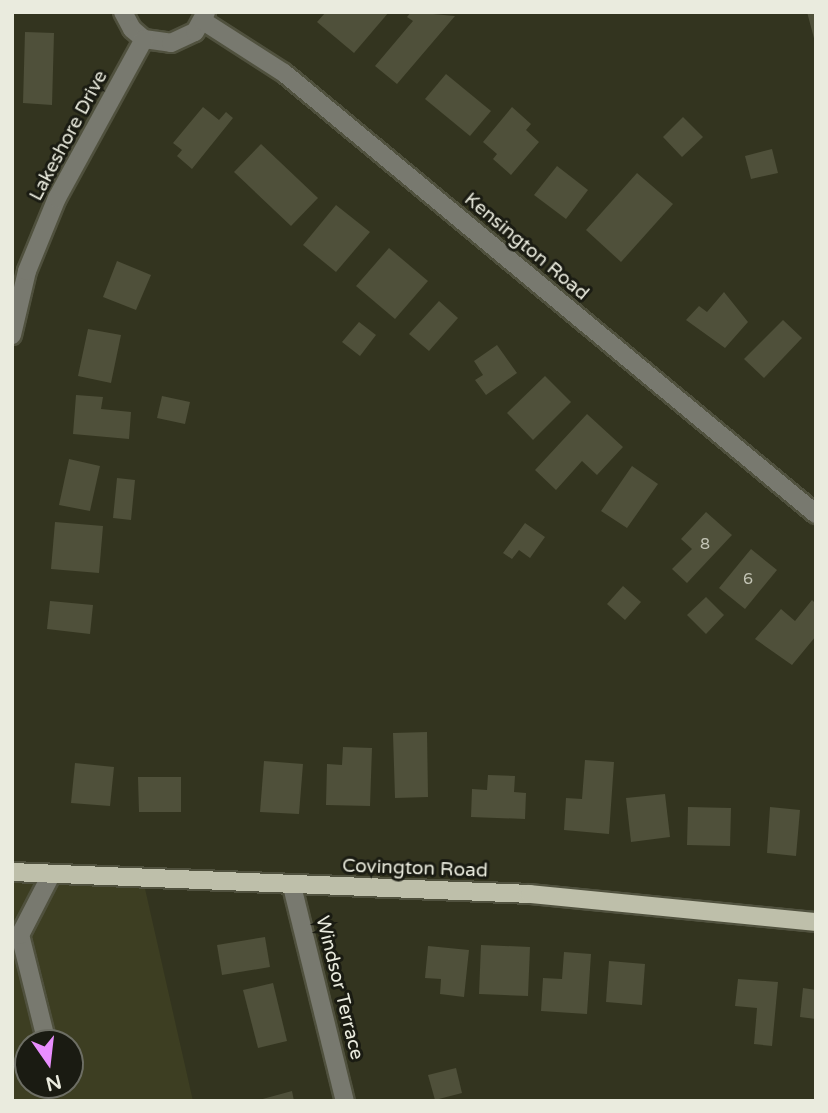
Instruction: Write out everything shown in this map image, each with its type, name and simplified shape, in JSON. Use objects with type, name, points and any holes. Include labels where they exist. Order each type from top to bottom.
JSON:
[{"type":"main road","name":"Covington Road","points":[[12,872],[292,886],[530,894],[816,922]]},
{"type":"street","points":[[123,12],[132,29],[144,38],[171,43],[195,32],[205,16]]},
{"type":"street","name":"Kensington Road","points":[[205,16],[284,73],[816,514]]},
{"type":"street","name":"Lakeshore Drive","points":[[12,335],[27,271],[57,198],[144,38]]},
{"type":"street","points":[[43,1029],[16,943],[51,875]]},
{"type":"street","name":"Windsor Terrace","points":[[292,886],[345,1101]]},
{"type":"shaded area","points":[[12,869],[141,871],[193,1101],[12,1101]]},
{"type":"building","points":[[326,12],[389,12],[354,53],[317,22]]},
{"type":"building","points":[[411,12],[455,16],[397,84],[375,66],[413,21],[407,17]]},
{"type":"building","points":[[807,12],[816,12],[816,42],[815,42]]},
{"type":"building","points":[[25,32],[54,33],[52,105],[23,103]]},
{"type":"building","points":[[446,74],[491,111],[470,136],[425,99]]},
{"type":"building","points":[[203,107],[219,120],[226,112],[233,118],[192,169],[177,156],[182,150],[173,143]]},
{"type":"building","points":[[512,107],[531,124],[526,130],[539,142],[511,175],[493,159],[497,154],[483,142]]},
{"type":"building","points":[[683,117],[703,137],[682,157],[663,137]]},
{"type":"building","points":[[261,144],[318,198],[291,226],[234,172]]},
{"type":"building","points":[[772,149],[778,173],[751,179],[745,156]]},
{"type":"building","points":[[557,166],[588,190],[566,219],[534,195]]},
{"type":"building","points":[[637,173],[673,204],[621,262],[586,230]]},
{"type":"building","points":[[336,205],[370,232],[336,272],[303,245]]},
{"type":"building","points":[[389,248],[428,281],[395,319],[356,286]]},
{"type":"building","points":[[117,261],[151,275],[136,310],[103,297]]},
{"type":"building","points":[[724,292],[748,322],[725,348],[686,320],[699,306],[707,312]]},
{"type":"building","points":[[439,301],[458,318],[429,351],[409,334]]},
{"type":"building","points":[[783,320],[802,338],[764,378],[744,359]]},
{"type":"building","points":[[359,322],[376,335],[360,356],[342,342]]},
{"type":"building","points":[[88,329],[121,335],[111,383],[78,376]]},
{"type":"building","points":[[497,345],[517,373],[486,395],[475,380],[483,375],[474,361]]},
{"type":"building","points":[[545,376],[571,402],[533,440],[507,413]]},
{"type":"building","points":[[76,395],[103,397],[101,409],[131,412],[129,439],[73,434]]},
{"type":"building","points":[[162,396],[190,402],[185,424],[157,418]]},
{"type":"building","points":[[587,414],[623,447],[597,475],[582,461],[556,490],[535,470]]},
{"type":"building","points":[[69,459],[100,466],[90,511],[59,505]]},
{"type":"building","points":[[632,466],[658,484],[627,528],[601,511]]},
{"type":"building","points":[[117,478],[135,480],[131,520],[113,518]]},
{"type":"building","points":[[706,512],[732,535],[687,583],[672,569],[692,549],[681,539]]},
{"type":"building","points":[[55,522],[103,526],[99,573],[51,569]]},
{"type":"building","points":[[525,523],[545,537],[530,558],[519,550],[512,559],[503,553]]},
{"type":"building","points":[[751,549],[777,570],[745,609],[719,588]]},
{"type":"building","points":[[623,586],[641,602],[625,620],[607,604]]},
{"type":"building","points":[[706,597],[724,615],[706,634],[687,615]]},
{"type":"building","points":[[812,600],[816,604],[816,636],[792,665],[755,639],[781,609],[795,621]]},
{"type":"building","points":[[50,601],[93,605],[90,634],[47,629]]},
{"type":"building","points":[[427,732],[428,797],[395,798],[393,733]]},
{"type":"building","points":[[343,747],[372,748],[370,806],[326,805],[327,764],[342,765]]},
{"type":"building","points":[[585,760],[614,762],[609,834],[564,830],[566,798],[582,799]]},
{"type":"building","points":[[264,761],[303,764],[299,814],[260,812]]},
{"type":"building","points":[[75,763],[114,767],[110,806],[71,803]]},
{"type":"building","points":[[488,775],[515,776],[514,792],[526,793],[525,819],[471,817],[472,789],[487,790]]},
{"type":"building","points":[[138,777],[181,777],[181,812],[139,812]]},
{"type":"building","points":[[665,794],[670,837],[631,842],[626,798]]},
{"type":"building","points":[[688,807],[731,808],[730,846],[687,845]]},
{"type":"building","points":[[770,807],[800,810],[796,856],[767,853]]},
{"type":"building","points":[[265,937],[270,967],[222,975],[217,945]]},
{"type":"building","points":[[481,945],[530,947],[528,996],[479,994]]},
{"type":"building","points":[[428,946],[469,950],[464,997],[440,994],[441,979],[425,978]]},
{"type":"building","points":[[564,952],[591,954],[587,1014],[541,1011],[543,978],[562,979]]},
{"type":"building","points":[[609,961],[645,964],[642,1005],[606,1002]]},
{"type":"building","points":[[738,979],[778,982],[772,1046],[754,1044],[757,1008],[735,1006]]},
{"type":"building","points":[[273,983],[287,1041],[258,1048],[243,990]]},
{"type":"building","points":[[803,988],[816,990],[816,1019],[800,1017]]},
{"type":"building","points":[[456,1068],[462,1093],[435,1100],[428,1075]]},
{"type":"building","points":[[292,1091],[294,1101],[259,1101],[259,1100]]}]
